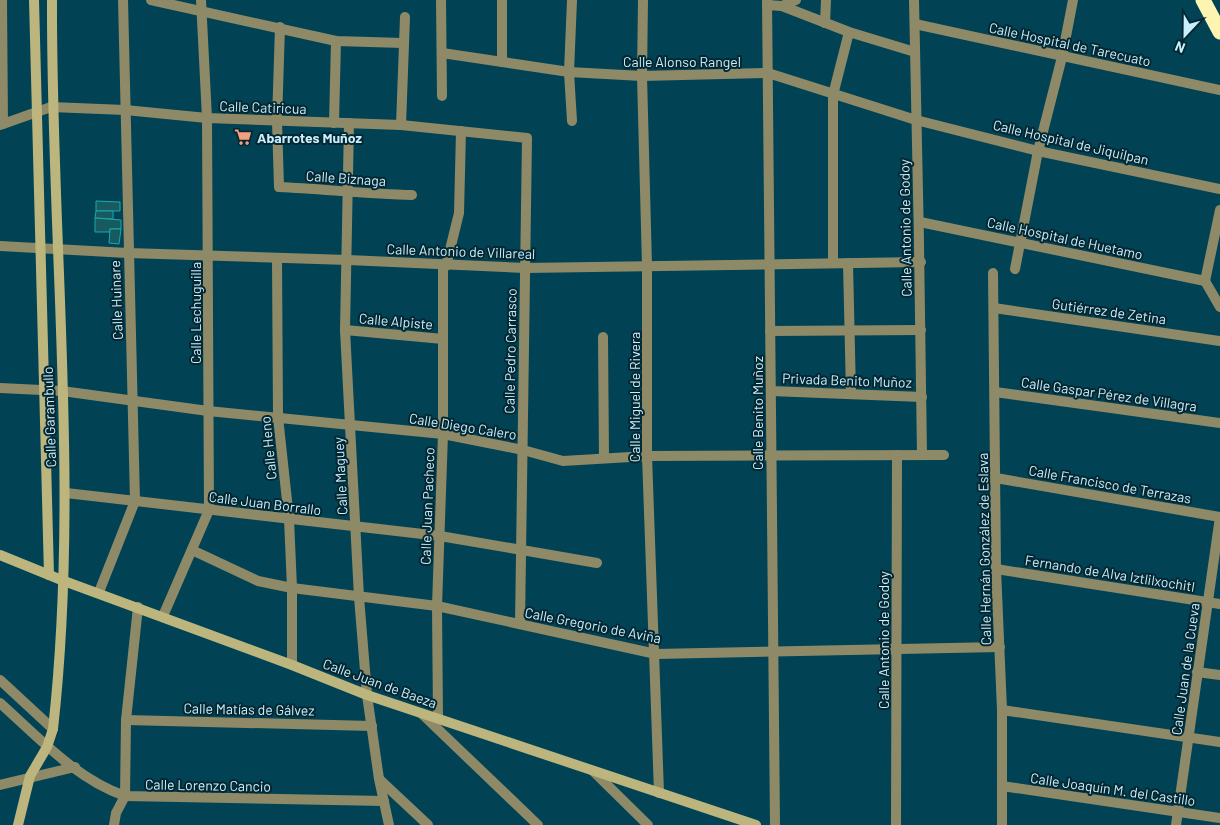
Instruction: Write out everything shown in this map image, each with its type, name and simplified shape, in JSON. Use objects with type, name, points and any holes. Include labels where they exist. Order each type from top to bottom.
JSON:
[{"type":"highway","points":[[1203,0],[1220,32]]},
{"type":"street","points":[[2,0],[2,124]]},
{"type":"street","name":"Calle Garambullo","points":[[34,0],[49,575]]},
{"type":"street","name":"Calle Garambullo","points":[[18,825],[30,776],[47,747],[53,729],[64,581],[66,493],[52,108],[52,0]]},
{"type":"street","name":"Calle Huinare","points":[[99,592],[135,501],[123,0]]},
{"type":"street","points":[[151,0],[201,5],[336,41],[403,43]]},
{"type":"street","points":[[441,0],[442,96]]},
{"type":"street","points":[[502,0],[502,62]]},
{"type":"street","points":[[572,0],[569,72],[572,121]]},
{"type":"street","name":"Calle Miguel de Rivera","points":[[643,0],[642,76],[647,266],[648,456],[660,793]]},
{"type":"street","points":[[782,6],[796,0]]},
{"type":"street","points":[[825,22],[826,0]]},
{"type":"street","name":"Calle Antonio de Godoy","points":[[914,0],[921,262],[922,455]]},
{"type":"street","points":[[1015,269],[1038,151],[1062,56],[1073,0]]},
{"type":"street","points":[[767,3],[782,6],[848,32],[915,52]]},
{"type":"street","name":"Calle Benito Muñoz","points":[[767,3],[775,825]]},
{"type":"street","name":"Calle Lechuguilla","points":[[163,616],[209,510],[207,118],[201,5]]},
{"type":"street","points":[[401,125],[405,17]]},
{"type":"street","name":"Calle Hospital de Tarecuato","points":[[915,24],[1220,90]]},
{"type":"street","points":[[277,121],[280,27]]},
{"type":"street","points":[[833,263],[833,95],[848,32]]},
{"type":"street","points":[[334,123],[336,41]]},
{"type":"street","name":"Calle Alonso Rangel","points":[[442,53],[569,72],[642,76],[768,74],[916,120]]},
{"type":"street","name":"Calle Catiricua","points":[[2,124],[52,108],[125,110],[207,118],[401,125],[527,138]]},
{"type":"street","name":"Calle Hospital de Jiquilpan","points":[[916,120],[1038,151],[1220,189]]},
{"type":"street","name":"Calle Biznaga","points":[[277,121],[278,187],[412,195]]},
{"type":"street","name":"Calle Maguey","points":[[349,123],[348,260],[345,330],[357,527],[359,596],[366,695],[379,780],[389,825]]},
{"type":"street","name":"Calle Juan Pacheco","points":[[438,718],[437,606],[444,434],[445,266],[459,213],[461,131]]},
{"type":"street","name":"Calle Pedro Carrasco","points":[[520,624],[527,138]]},
{"type":"street","points":[[1220,210],[1205,281],[1220,307]]},
{"type":"street","name":"Calle Hospital de Huetamo","points":[[920,222],[1205,281]]},
{"type":"street","name":"Calle Antonio de Villareal","points":[[0,246],[39,246],[128,253],[525,268],[921,262]]},
{"type":"street","name":"Calle Heno","points":[[277,259],[278,416],[289,519],[292,588],[292,665]]},
{"type":"street","points":[[848,263],[851,394]]},
{"type":"street","name":"Calle Hernán González de Eslava","points":[[994,273],[996,569],[1002,710],[1002,825]]},
{"type":"street","name":"Gutiérrez de Zetina","points":[[994,308],[1220,342]]},
{"type":"street","name":"Calle Alpiste","points":[[345,330],[444,339]]},
{"type":"street","points":[[770,331],[921,330]]},
{"type":"street","points":[[603,337],[604,458]]},
{"type":"street","name":"Calle Diego Calero","points":[[0,388],[62,391],[208,411],[278,416],[444,434],[523,450],[563,461],[648,456],[944,455]]},
{"type":"street","name":"Privada Benito Muñoz","points":[[771,391],[922,397]]},
{"type":"street","name":"Calle Gaspar Pérez de Villagra","points":[[995,392],[1220,423]]},
{"type":"street","name":"Calle Antonio de Godoy","points":[[896,825],[898,649],[897,455]]},
{"type":"street","name":"Calle Francisco de Terrazas","points":[[996,478],[1220,517]]},
{"type":"street","name":"Calle Juan Borrallo","points":[[66,493],[440,536],[597,563]]},
{"type":"street","name":"Calle Juan de la Cueva","points":[[1176,825],[1220,517]]},
{"type":"street","name":"Calle Gregorio de Aviña","points":[[192,550],[258,581],[292,588],[437,606],[656,654],[1000,646]]},
{"type":"street","name":"Calle Juan de Baeza","points":[[0,555],[64,581],[99,592],[292,665],[366,695],[753,824]]},
{"type":"street","name":"Fernando de Alva Iztlilxochitl","points":[[996,569],[1220,604]]},
{"type":"street","points":[[112,824],[125,796],[126,720],[138,607]]},
{"type":"street","points":[[1197,672],[1220,675]]},
{"type":"street","points":[[0,680],[53,729]]},
{"type":"street","name":"Calle Lorenzo Cancio","points":[[2,707],[47,747],[106,789],[125,796],[384,801]]},
{"type":"street","points":[[1002,710],[1220,742]]},
{"type":"street","points":[[422,714],[538,825]]},
{"type":"street","name":"Calle Matías de Gálvez","points":[[126,720],[372,726]]},
{"type":"street","points":[[0,785],[30,776],[75,767]]},
{"type":"street","points":[[593,771],[648,825]]},
{"type":"street","points":[[379,780],[428,825]]},
{"type":"street","name":"Calle Joaquín M. del Castillo","points":[[1002,786],[1220,818]]},
{"type":"building","points":[[96,201],[120,202],[120,211],[96,211]]},
{"type":"building","points":[[96,211],[113,211],[113,219],[95,218]]},
{"type":"building","points":[[95,218],[121,220],[121,229],[110,229],[110,232],[95,232]]},
{"type":"building","points":[[110,229],[121,229],[119,244],[109,243]]},
{"type":"place","name":"Abarrotes Muñoz","points":[[243,137]]}]
